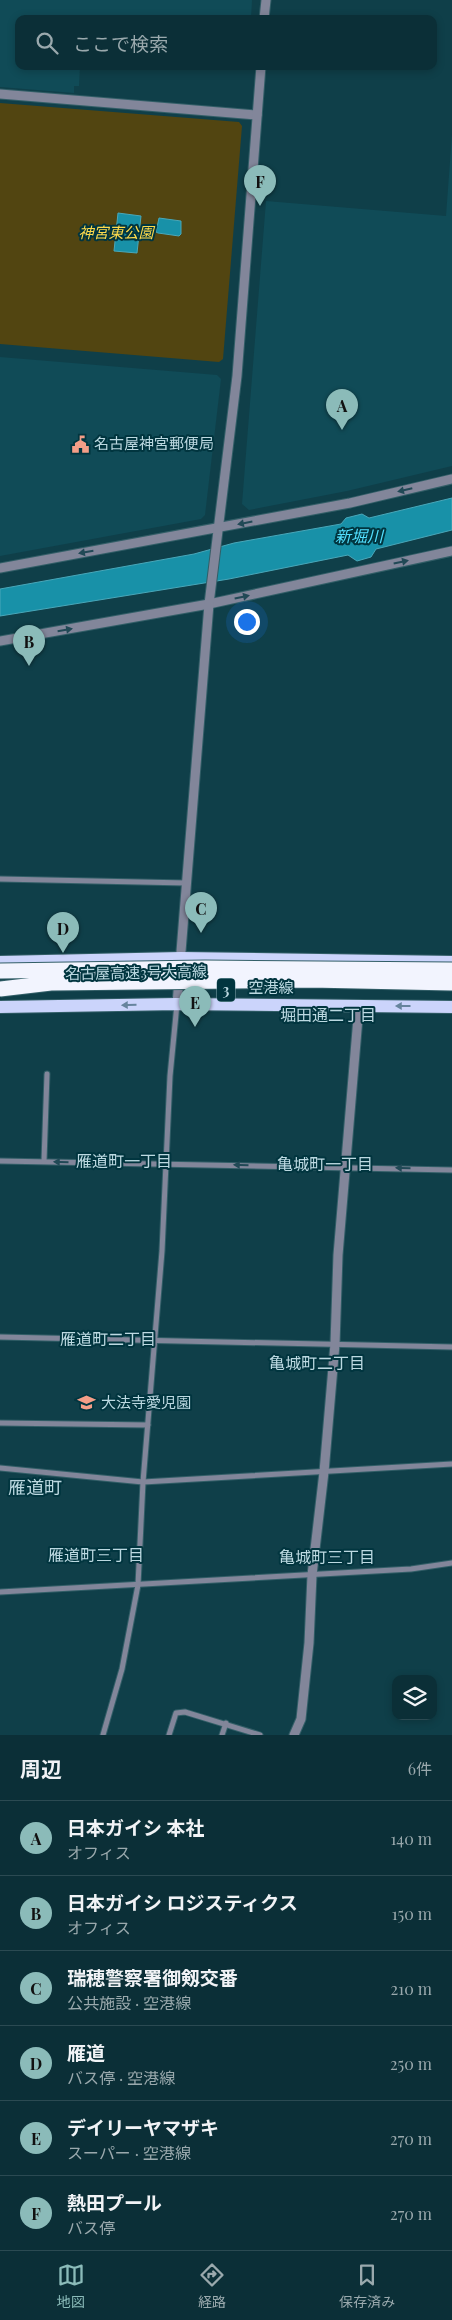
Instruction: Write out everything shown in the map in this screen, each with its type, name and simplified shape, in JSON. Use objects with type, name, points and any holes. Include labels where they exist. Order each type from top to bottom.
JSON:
[{"type":"highway","name":"名古屋高速3号大高線","points":[[0,971],[205,968],[452,970]]},
{"type":"highway","points":[[0,989],[51,983],[311,980],[452,984]]},
{"type":"highway","name":"名古屋高速3号大高線","points":[[0,993],[206,990],[452,992]]},
{"type":"main road","name":"空港線","points":[[0,962],[181,958],[452,962]]},
{"type":"main road","name":"空港線","points":[[0,1008],[177,1004],[452,1007]]},
{"type":"street","points":[[264,15],[266,0]]},
{"type":"street","points":[[103,1735],[122,1669],[138,1585],[143,1482],[162,1251],[170,1076],[208,604],[237,376],[261,70]]},
{"type":"street","points":[[0,94],[257,115]]},
{"type":"street","points":[[0,568],[218,533],[452,479]]},
{"type":"street","points":[[0,641],[208,604],[452,551]]},
{"type":"street","points":[[0,879],[187,883]]},
{"type":"street","points":[[294,1735],[301,1719],[309,1644],[312,1575],[324,1472],[335,1344],[338,1255],[359,1006]]},
{"type":"street","points":[[44,1161],[48,1074]]},
{"type":"street","points":[[0,1161],[452,1170]]},
{"type":"street","points":[[0,1337],[452,1347]]},
{"type":"street","points":[[0,1423],[148,1424]]},
{"type":"street","points":[[0,1468],[143,1482],[452,1464]]},
{"type":"street","points":[[0,1592],[411,1569],[452,1563]]},
{"type":"street","points":[[169,1735],[176,1712],[185,1712],[226,1723],[260,1735]]},
{"type":"street","points":[[222,1735],[226,1723]]},
{"type":"shaded area","points":[[0,0],[252,0],[251,15],[15,15],[15,70],[80,70],[79,86],[74,86],[74,93],[0,87]]},
{"type":"shaded area","points":[[452,134],[452,466],[347,491],[249,510],[242,504],[266,201],[446,216]]},
{"type":"shaded area","points":[[0,357],[217,375],[221,379],[205,515],[201,519],[0,556]]},
{"type":"green space","name":"神宮東公園","points":[[0,103],[239,122],[242,126],[223,359],[219,362],[0,344]]},
{"type":"water","points":[[118,213],[141,216],[137,253],[114,251]]},
{"type":"water","points":[[159,218],[181,221],[181,234],[179,236],[156,232]]},
{"type":"water","name":"新堀川","points":[[452,498],[452,530],[376,549],[371,557],[357,561],[348,555],[229,579],[0,616],[0,589],[194,554],[234,543],[341,524],[346,518],[362,514],[369,518]]},
{"type":"place","name":"熱田プール","points":[[260,206]]},
{"type":"place","name":"日本ガイシ 本社","points":[[342,430]]},
{"type":"place","name":"名古屋神宮郵便局","points":[[80,444]]},
{"type":"place","name":"日本ガイシ ロジスティクス","points":[[29,666]]},
{"type":"place","name":"瑞穂警察署御剱交番","points":[[201,933]]},
{"type":"place","name":"雁道","points":[[63,953]]},
{"type":"place","name":"デイリーヤマザキ","points":[[195,1027]]},
{"type":"place","name":"大法寺愛児園","points":[[87,1403]]},
{"type":"district","name":"堀田通二丁目","points":[[328,1015]]},
{"type":"district","name":"雁道町一丁目","points":[[124,1161]]},
{"type":"district","name":"亀城町一丁目","points":[[325,1164]]},
{"type":"district","name":"雁道町二丁目","points":[[108,1339]]},
{"type":"district","name":"亀城町二丁目","points":[[317,1363]]},
{"type":"district","name":"雁道町","points":[[35,1488]]},
{"type":"district","name":"雁道町三丁目","points":[[96,1555]]},
{"type":"district","name":"亀城町三丁目","points":[[327,1557]]}]
